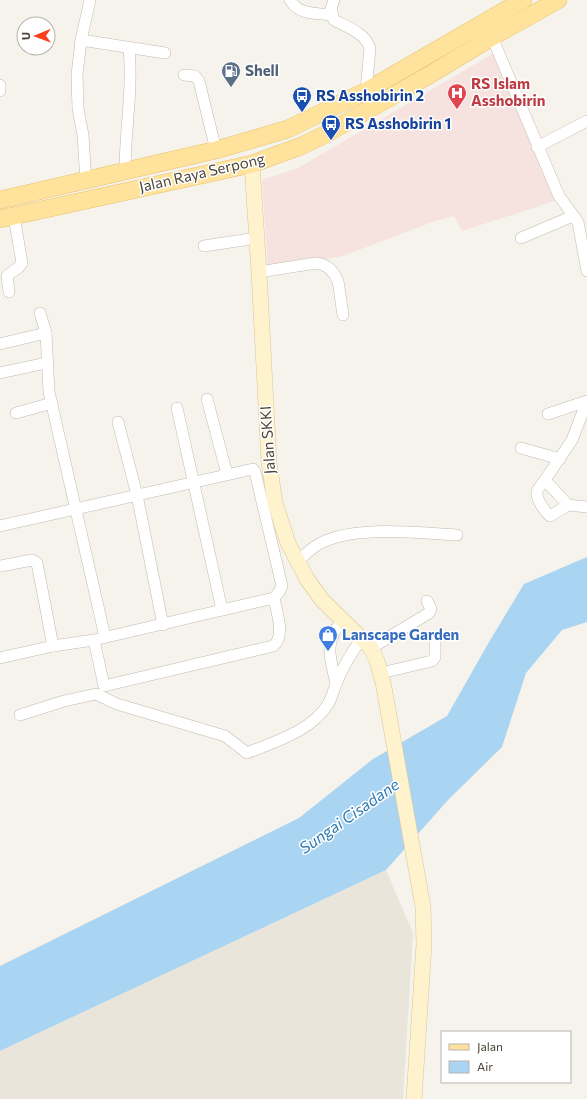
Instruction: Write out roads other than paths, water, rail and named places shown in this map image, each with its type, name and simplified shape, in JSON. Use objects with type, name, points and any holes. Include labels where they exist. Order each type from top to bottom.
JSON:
[{"type":"main road","name":"Jalan Raya Serpong","points":[[1,197],[86,182],[216,150],[288,129],[384,81],[505,4],[523,0]]},
{"type":"main road","name":"Jalan Raya Serpong","points":[[7,218],[252,164],[301,146],[324,135],[390,98],[492,37],[558,0]]},
{"type":"main road","points":[[384,81],[390,98]]},
{"type":"main road","name":"Jalan SKKI","points":[[252,164],[268,462],[281,524],[297,562],[322,600],[367,643],[382,678],[423,907],[424,944],[414,1099]]},
{"type":"street","points":[[86,182],[78,109],[77,75],[81,40],[90,0]]},
{"type":"street","points":[[290,0],[294,7],[300,11],[331,15]]},
{"type":"street","points":[[334,0],[331,15],[334,20],[358,32],[368,43],[370,48],[366,91]]},
{"type":"street","points":[[492,37],[559,196],[580,218],[587,271]]},
{"type":"street","points":[[81,40],[129,49],[165,53]]},
{"type":"street","points":[[125,172],[125,138],[130,111],[131,66],[129,49]]},
{"type":"street","points":[[184,75],[195,76],[199,81],[216,150]]},
{"type":"street","points":[[0,85],[0,91]]},
{"type":"street","points":[[537,146],[587,120]]},
{"type":"street","points":[[7,218],[22,263],[20,267],[7,276],[9,292]]},
{"type":"street","points":[[521,238],[580,218]]},
{"type":"street","points":[[204,246],[257,238]]},
{"type":"street","points":[[259,272],[316,263],[326,265],[338,281],[343,315]]},
{"type":"street","points":[[40,313],[46,333],[46,363],[52,403],[75,509],[99,638],[104,686],[273,646],[278,638],[278,620],[274,598]]},
{"type":"street","points":[[0,344],[46,333]]},
{"type":"street","points":[[0,373],[46,363]]},
{"type":"street","points":[[208,399],[227,474]]},
{"type":"street","points":[[548,414],[587,401]]},
{"type":"street","points":[[587,401],[572,440],[538,491],[537,496],[545,512],[550,516],[554,515],[568,505],[587,506]]},
{"type":"street","points":[[16,413],[52,403]]},
{"type":"street","points":[[177,408],[222,610]]},
{"type":"street","points":[[118,422],[137,495],[163,625]]},
{"type":"street","points":[[521,448],[560,459]]},
{"type":"street","points":[[0,526],[253,469],[255,472],[282,586],[274,598],[163,625],[53,646],[0,658]]},
{"type":"street","points":[[545,480],[568,505]]},
{"type":"street","points":[[297,562],[319,544],[342,536],[373,532],[457,535]]},
{"type":"street","points":[[0,566],[32,560],[37,563],[53,646]]},
{"type":"street","points":[[20,715],[64,701],[96,694],[117,704],[225,736],[247,753],[296,732],[311,722],[329,704],[336,683],[351,654],[367,643],[429,613],[431,609],[427,601]]},
{"type":"street","points":[[336,683],[332,667],[332,632],[344,620]]},
{"type":"street","points":[[382,678],[432,661],[435,657],[435,642]]},
{"type":"water","name":"Sungai Cisadane","points":[[587,557],[587,622],[562,630],[526,673],[502,747],[448,800],[386,870],[0,1051],[0,966],[299,818],[373,759],[447,716],[524,584]]},
{"type":"place","name":"Shell","points":[[231,88]]},
{"type":"place","name":"RS Islam Asshobirin","points":[[457,110]]},
{"type":"place","name":"RS Asshobirin 2","points":[[302,113]]},
{"type":"place","name":"RS Asshobirin 1","points":[[331,141]]},
{"type":"place","name":"Lanscape Garden","points":[[328,652]]}]
